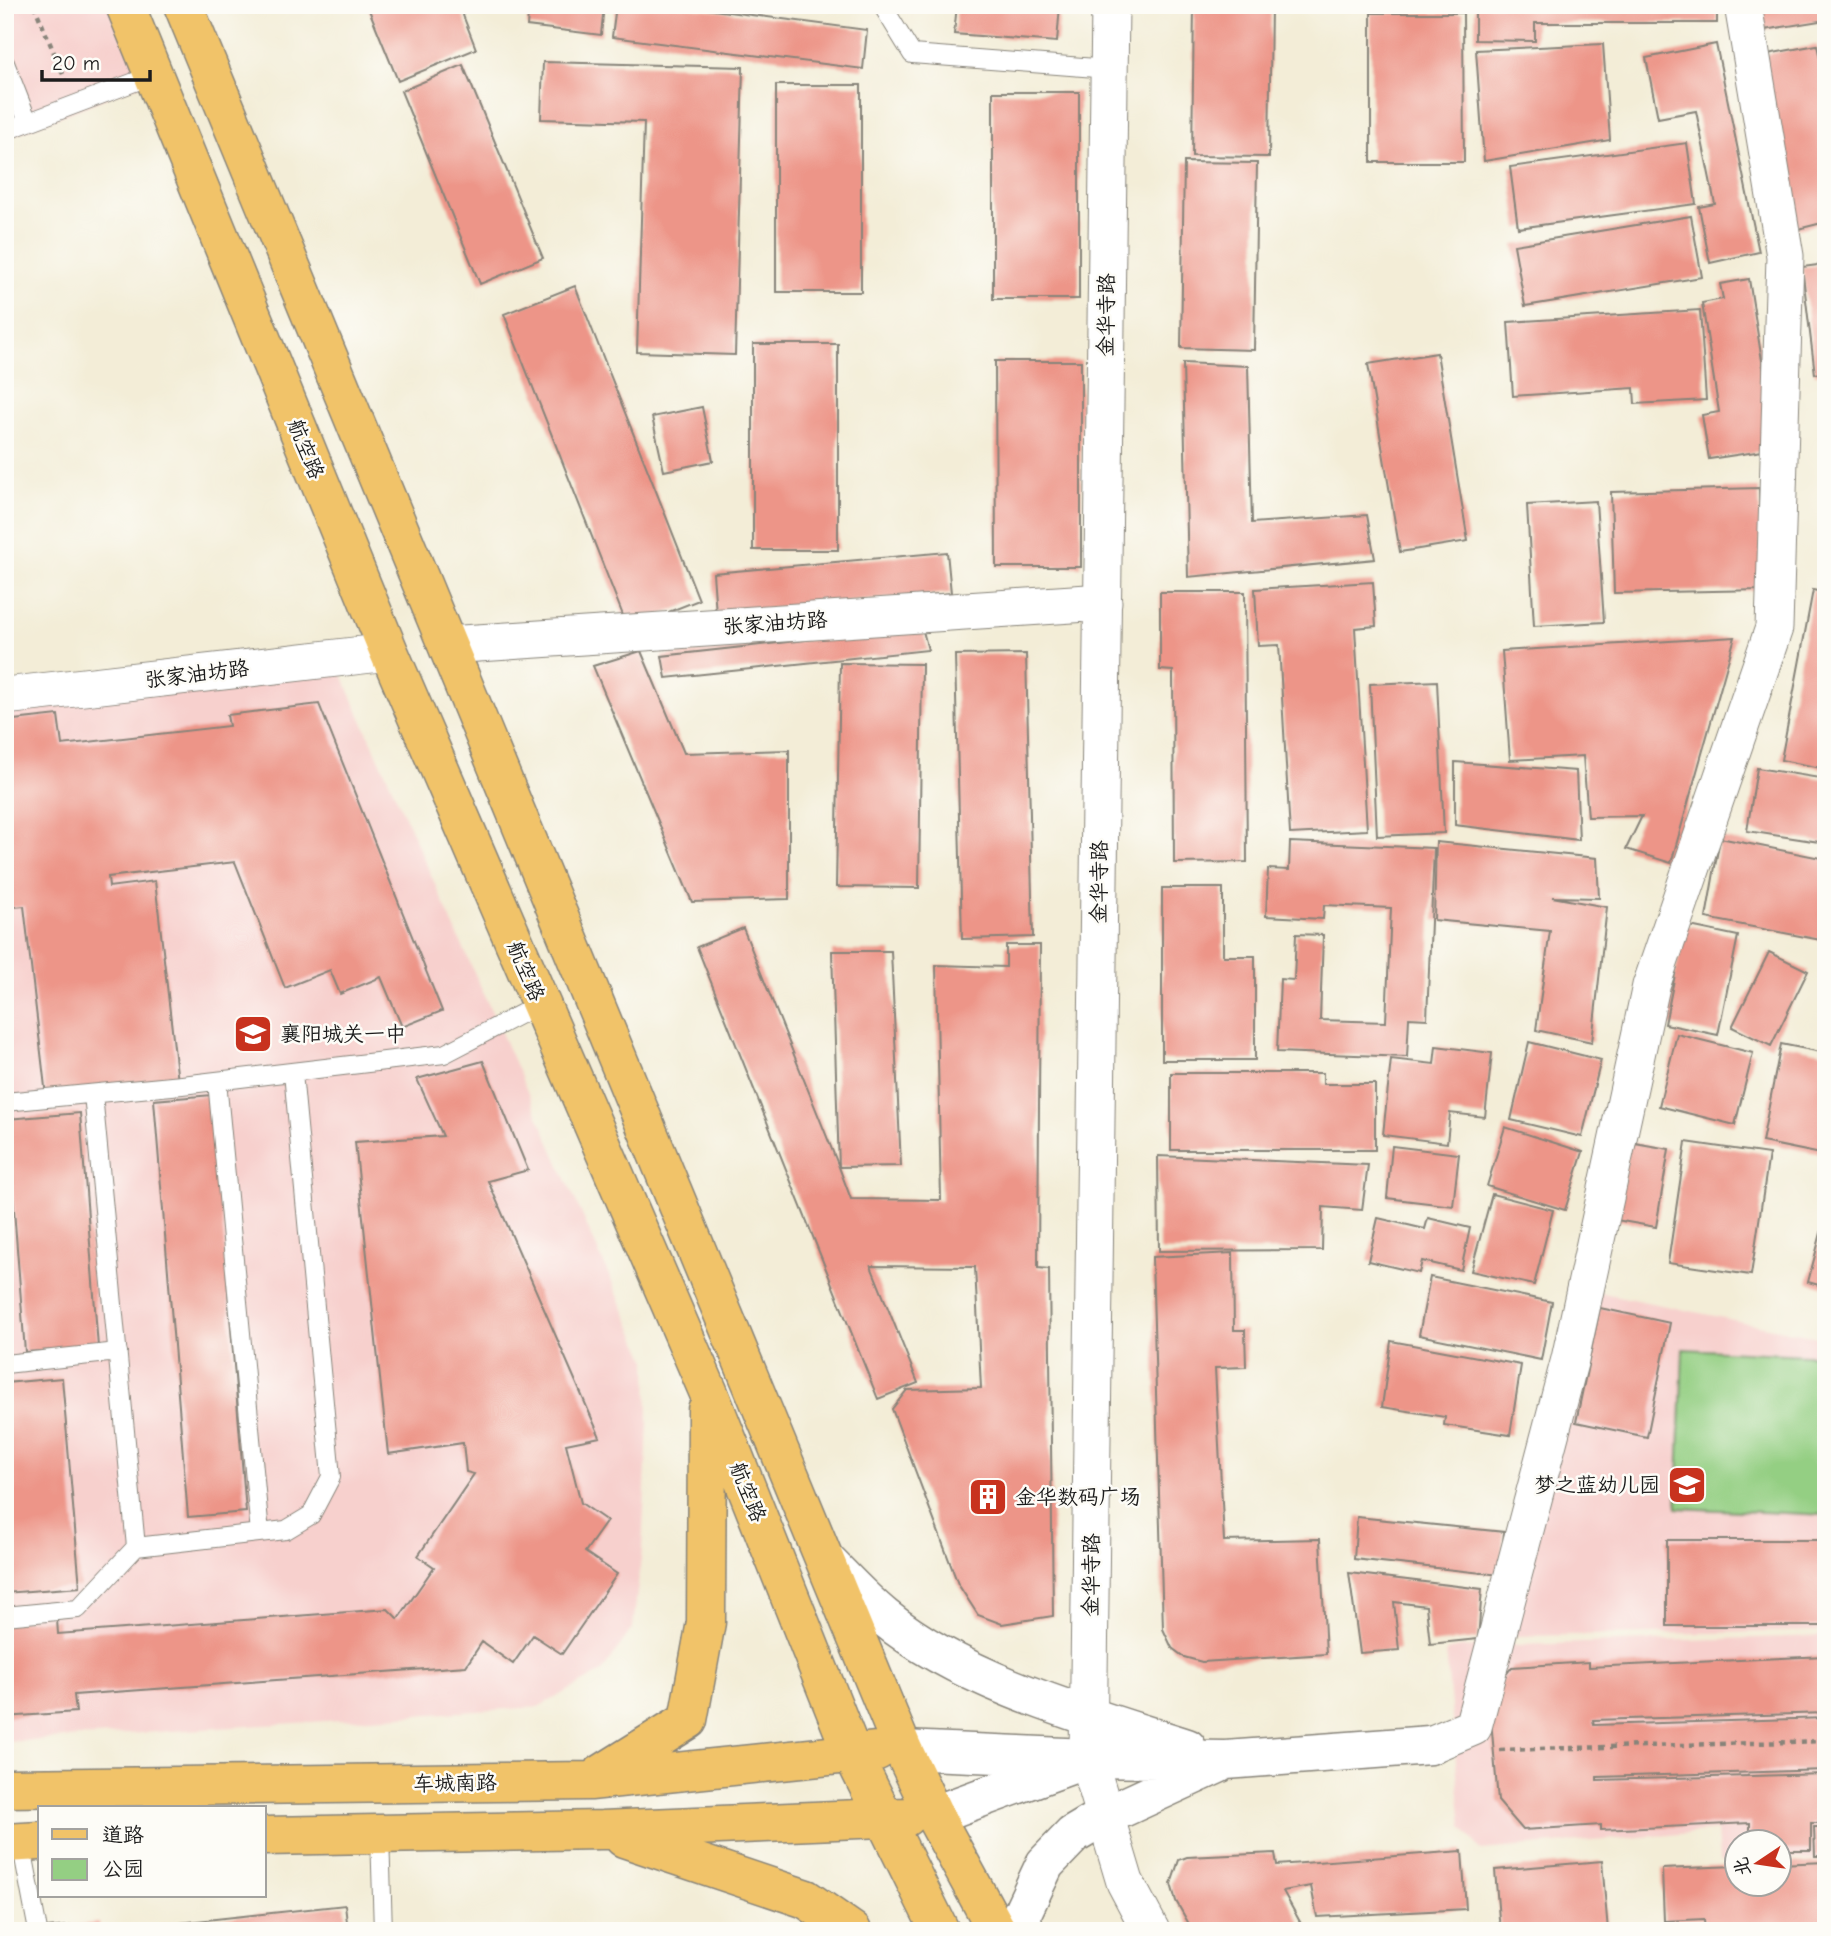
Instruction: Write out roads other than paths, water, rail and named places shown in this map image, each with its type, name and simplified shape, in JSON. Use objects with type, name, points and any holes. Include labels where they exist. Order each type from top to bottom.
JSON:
[{"type":"main road","name":"航空路","points":[[125,5],[388,652],[708,1391],[852,1753],[940,1931]]},
{"type":"main road","points":[[183,5],[903,1750],[934,1815],[997,1931]]},
{"type":"main road","points":[[590,1781],[688,1720],[706,1622],[708,1391]]},
{"type":"main road","name":"车城南路","points":[[5,1788],[590,1781],[903,1750]]},
{"type":"main road","points":[[266,1836],[602,1830],[934,1815]]},
{"type":"main road","points":[[602,1830],[806,1899],[852,1931]]},
{"type":"street","name":"金华寺路","points":[[1110,5],[1088,1758],[1125,1882],[1151,1931]]},
{"type":"street","points":[[903,1750],[1088,1758],[1226,1760],[1430,1745],[1474,1727],[1570,1359],[1651,986],[1774,628],[1786,256],[1743,5]]},
{"type":"street","name":"张家油坊路","points":[[447,645],[1103,602]]},
{"type":"street","name":"张家油坊路","points":[[5,696],[388,652]]},
{"type":"street","points":[[825,1561],[884,1617],[924,1645],[978,1674],[1089,1716],[1226,1760]]},
{"type":"street","points":[[934,1815],[1088,1758]]},
{"type":"street","points":[[1023,1931],[1022,1913],[1045,1864],[1073,1835],[1105,1816],[1226,1760]]},
{"type":"lane","points":[[882,5],[912,54],[1109,69]]},
{"type":"lane","points":[[5,63],[29,122]]},
{"type":"lane","points":[[5,131],[153,75]]},
{"type":"lane","points":[[5,1102],[217,1082],[444,1054],[540,1004]]},
{"type":"lane","points":[[5,1616],[78,1609],[136,1547],[286,1530],[311,1515],[331,1477],[293,1073]]},
{"type":"lane","points":[[217,1082],[260,1533]]},
{"type":"lane","points":[[93,1094],[136,1547]]},
{"type":"lane","points":[[5,1364],[118,1352]]},
{"type":"lane","points":[[380,1834],[383,1931]]},
{"type":"lane","points":[[22,1842],[38,1931]]},
{"type":"place","name":"襄阳城关一中","points":[[253,1034]]},
{"type":"place","name":"梦之蓝幼儿园","points":[[1687,1485]]},
{"type":"place","name":"金华数码广场","points":[[988,1497]]}]
